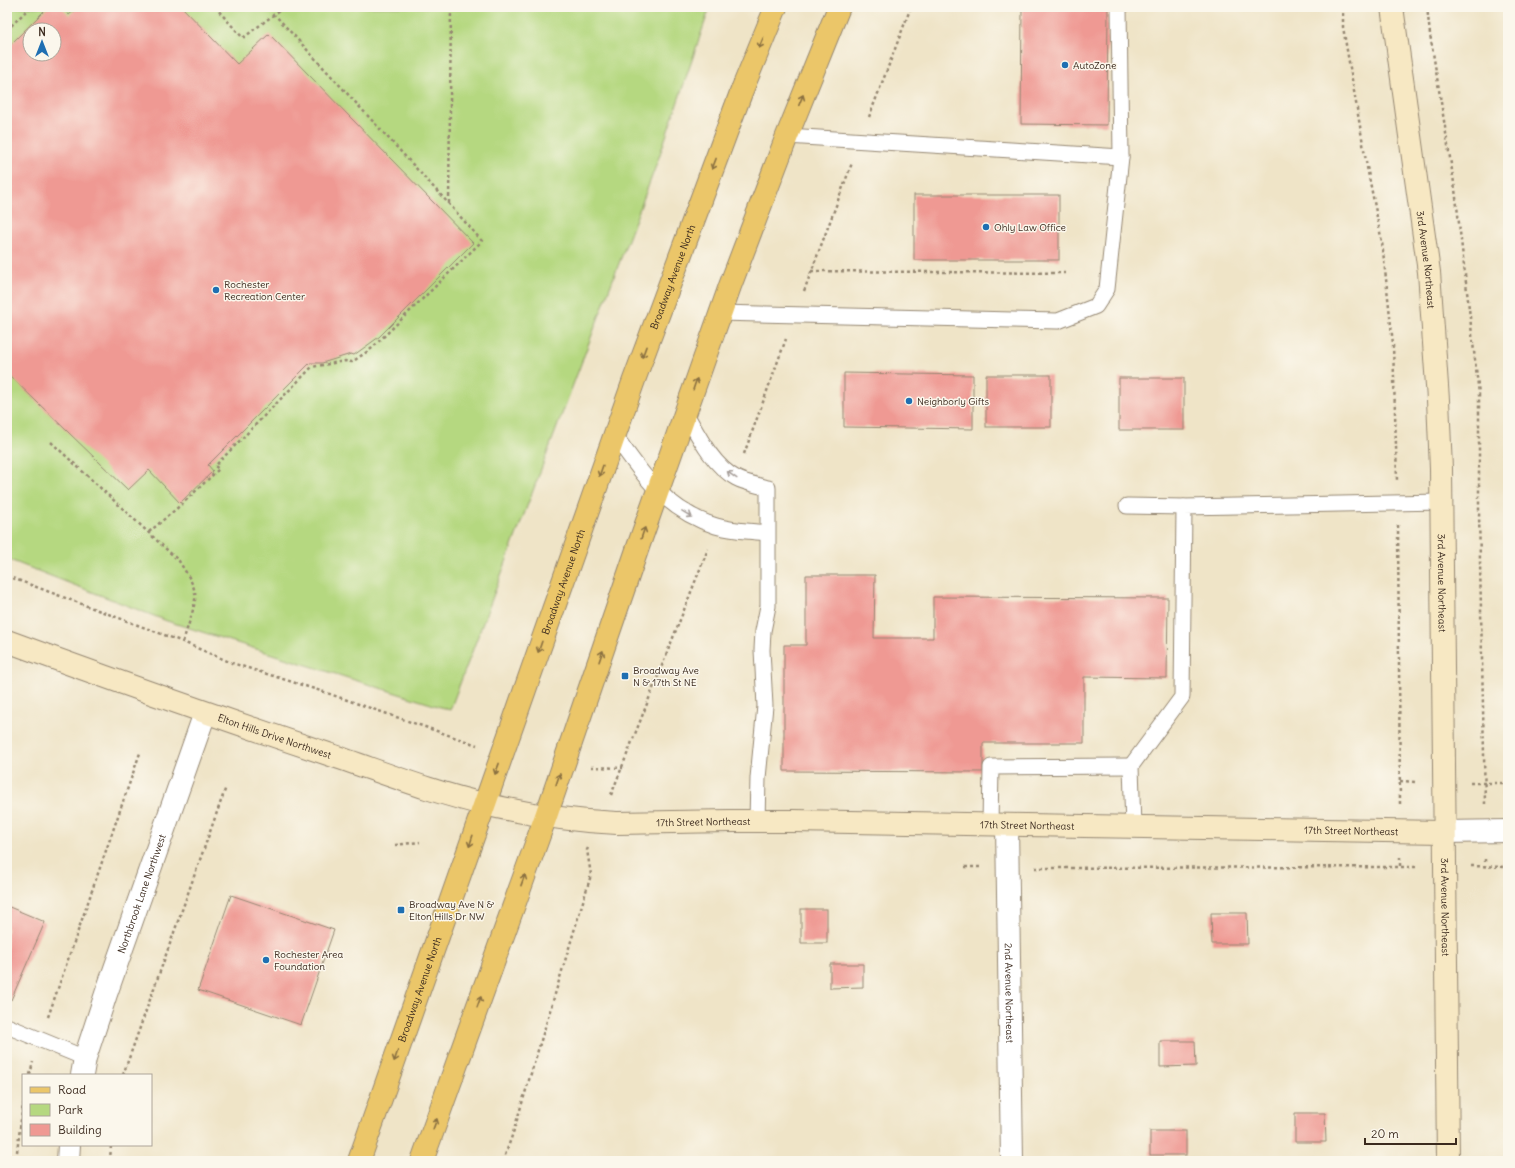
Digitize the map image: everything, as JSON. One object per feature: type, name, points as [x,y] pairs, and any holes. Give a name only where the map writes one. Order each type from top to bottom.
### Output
[{"type":"main road","name":"Broadway Avenue North","points":[[359,1161],[614,434],[742,90],[776,7]]},
{"type":"main road","points":[[422,1161],[546,816],[720,313],[787,136],[839,7]]},
{"type":"street","name":"3rd Avenue Northeast","points":[[1392,7],[1429,272],[1438,400],[1441,502],[1448,1161]]},
{"type":"street","name":"Elton Hills Drive Northwest","points":[[7,641],[205,713],[439,792],[483,804],[546,816]]},
{"type":"street","name":"Northbrook Lane Northwest","points":[[84,1066],[109,987],[205,713]]},
{"type":"street","name":"17th Street Northeast","points":[[546,816],[617,823],[757,821],[1444,832],[1508,831]]},
{"type":"street","name":"2nd Avenue Northeast","points":[[999,825],[1012,1161]]},
{"type":"street","points":[[68,1161],[69,1146]]},
{"type":"lane","points":[[720,313],[1058,321],[1096,306],[1107,289],[1121,157],[1119,7]]},
{"type":"lane","points":[[787,136],[1121,157]]},
{"type":"lane","points":[[685,412],[708,452],[720,465],[736,478],[768,488],[768,599],[762,650],[765,706],[758,778],[757,821]]},
{"type":"lane","points":[[614,434],[635,466],[657,492],[677,508],[692,517],[717,526],[767,533]]},
{"type":"lane","points":[[1127,506],[1184,507],[1441,502]]},
{"type":"lane","points":[[1133,827],[1131,766],[1182,696],[1184,507]]},
{"type":"lane","points":[[999,825],[991,767],[1131,766]]},
{"type":"lane","points":[[7,1026],[40,1040],[84,1066]]},
{"type":"path","points":[[7,30],[30,7]]},
{"type":"path","points":[[215,7],[244,38],[284,7]]},
{"type":"path","points":[[450,204],[451,7]]},
{"type":"path","points":[[1343,7],[1343,27],[1367,167],[1382,242],[1394,344],[1398,504],[1400,781]]},
{"type":"path","points":[[1427,7],[1430,34],[1456,189],[1479,394],[1479,512],[1485,783],[1508,783]]},
{"type":"path","points":[[149,532],[182,504],[219,469],[215,466],[312,367],[345,361],[352,362],[371,349],[482,241],[450,204],[275,15]]},
{"type":"path","points":[[811,271],[1065,273]]},
{"type":"path","points":[[51,442],[179,561],[189,577],[195,593],[192,613],[183,642]]},
{"type":"path","points":[[7,576],[183,642],[232,663],[324,692],[458,739]]},
{"type":"path","points":[[30,1074],[40,1040],[140,753]]},
{"type":"path","points":[[123,1074],[226,788]]},
{"type":"path","points":[[394,845],[420,842]]},
{"type":"path","points":[[503,1161],[513,1133],[591,875],[587,850]]},
{"type":"path","points":[[1485,866],[1508,866]]},
{"type":"path","points":[[1049,869],[1400,867]]},
{"type":"path","points":[[17,1152],[22,1112]]},
{"type":"path","points":[[110,1161],[111,1146]]},
{"type":"green space","points":[[7,7],[710,7],[657,163],[450,710],[167,621],[7,559]]},
{"type":"building","name":"Rochester Recreation Center","points":[[48,7],[62,7],[69,15],[78,7],[182,7],[237,64],[269,34],[473,243],[379,337],[354,355],[351,354],[322,363],[310,363],[208,465],[213,471],[180,503],[149,470],[128,490],[7,373],[7,48],[22,33],[22,62],[62,62],[62,22],[33,22]]},
{"type":"building","name":"AutoZone","points":[[1022,7],[1108,7],[1107,125],[1021,124]]},
{"type":"building","name":"Ohly Law Office","points":[[914,195],[1059,195],[1059,260],[914,260]]},
{"type":"building","name":"Neighborly Gifts","points":[[844,373],[973,375],[973,429],[844,427]]},
{"type":"building","points":[[986,375],[1051,375],[1051,427],[986,427]]},
{"type":"building","points":[[1119,378],[1184,378],[1184,430],[1119,430]]},
{"type":"building","points":[[806,575],[875,575],[874,638],[933,638],[933,597],[1168,598],[1167,678],[1084,677],[1084,743],[983,743],[983,772],[784,771],[784,645],[806,645]]},
{"type":"building","name":"Rochester Area Foundation","points":[[231,895],[334,930],[301,1025],[198,990]]},
{"type":"building","points":[[7,906],[45,922],[11,1000],[7,998]]},
{"type":"building","points":[[801,909],[827,909],[827,943],[801,943]]},
{"type":"building","points":[[1211,913],[1247,913],[1248,944],[1212,944]]},
{"type":"building","points":[[830,964],[863,964],[863,987],[830,988]]},
{"type":"building","points":[[1160,1041],[1195,1041],[1196,1066],[1160,1067]]},
{"type":"building","points":[[1295,1113],[1325,1113],[1326,1142],[1295,1142]]},
{"type":"building","points":[[1150,1131],[1186,1131],[1186,1155],[1150,1155]]},
{"type":"place","name":"AutoZone","points":[[1065,65]]},
{"type":"place","name":"Ohly Law Office","points":[[986,227]]},
{"type":"place","name":"Rochester Recreation Center","points":[[216,290]]},
{"type":"place","name":"Neighborly Gifts","points":[[909,401]]},
{"type":"place","name":"Broadway Ave N & 17th St NE","points":[[625,676]]},
{"type":"place","name":"Broadway Ave N & Elton Hills Dr NW","points":[[401,910]]},
{"type":"place","name":"Rochester Area Foundation","points":[[266,960]]}]
